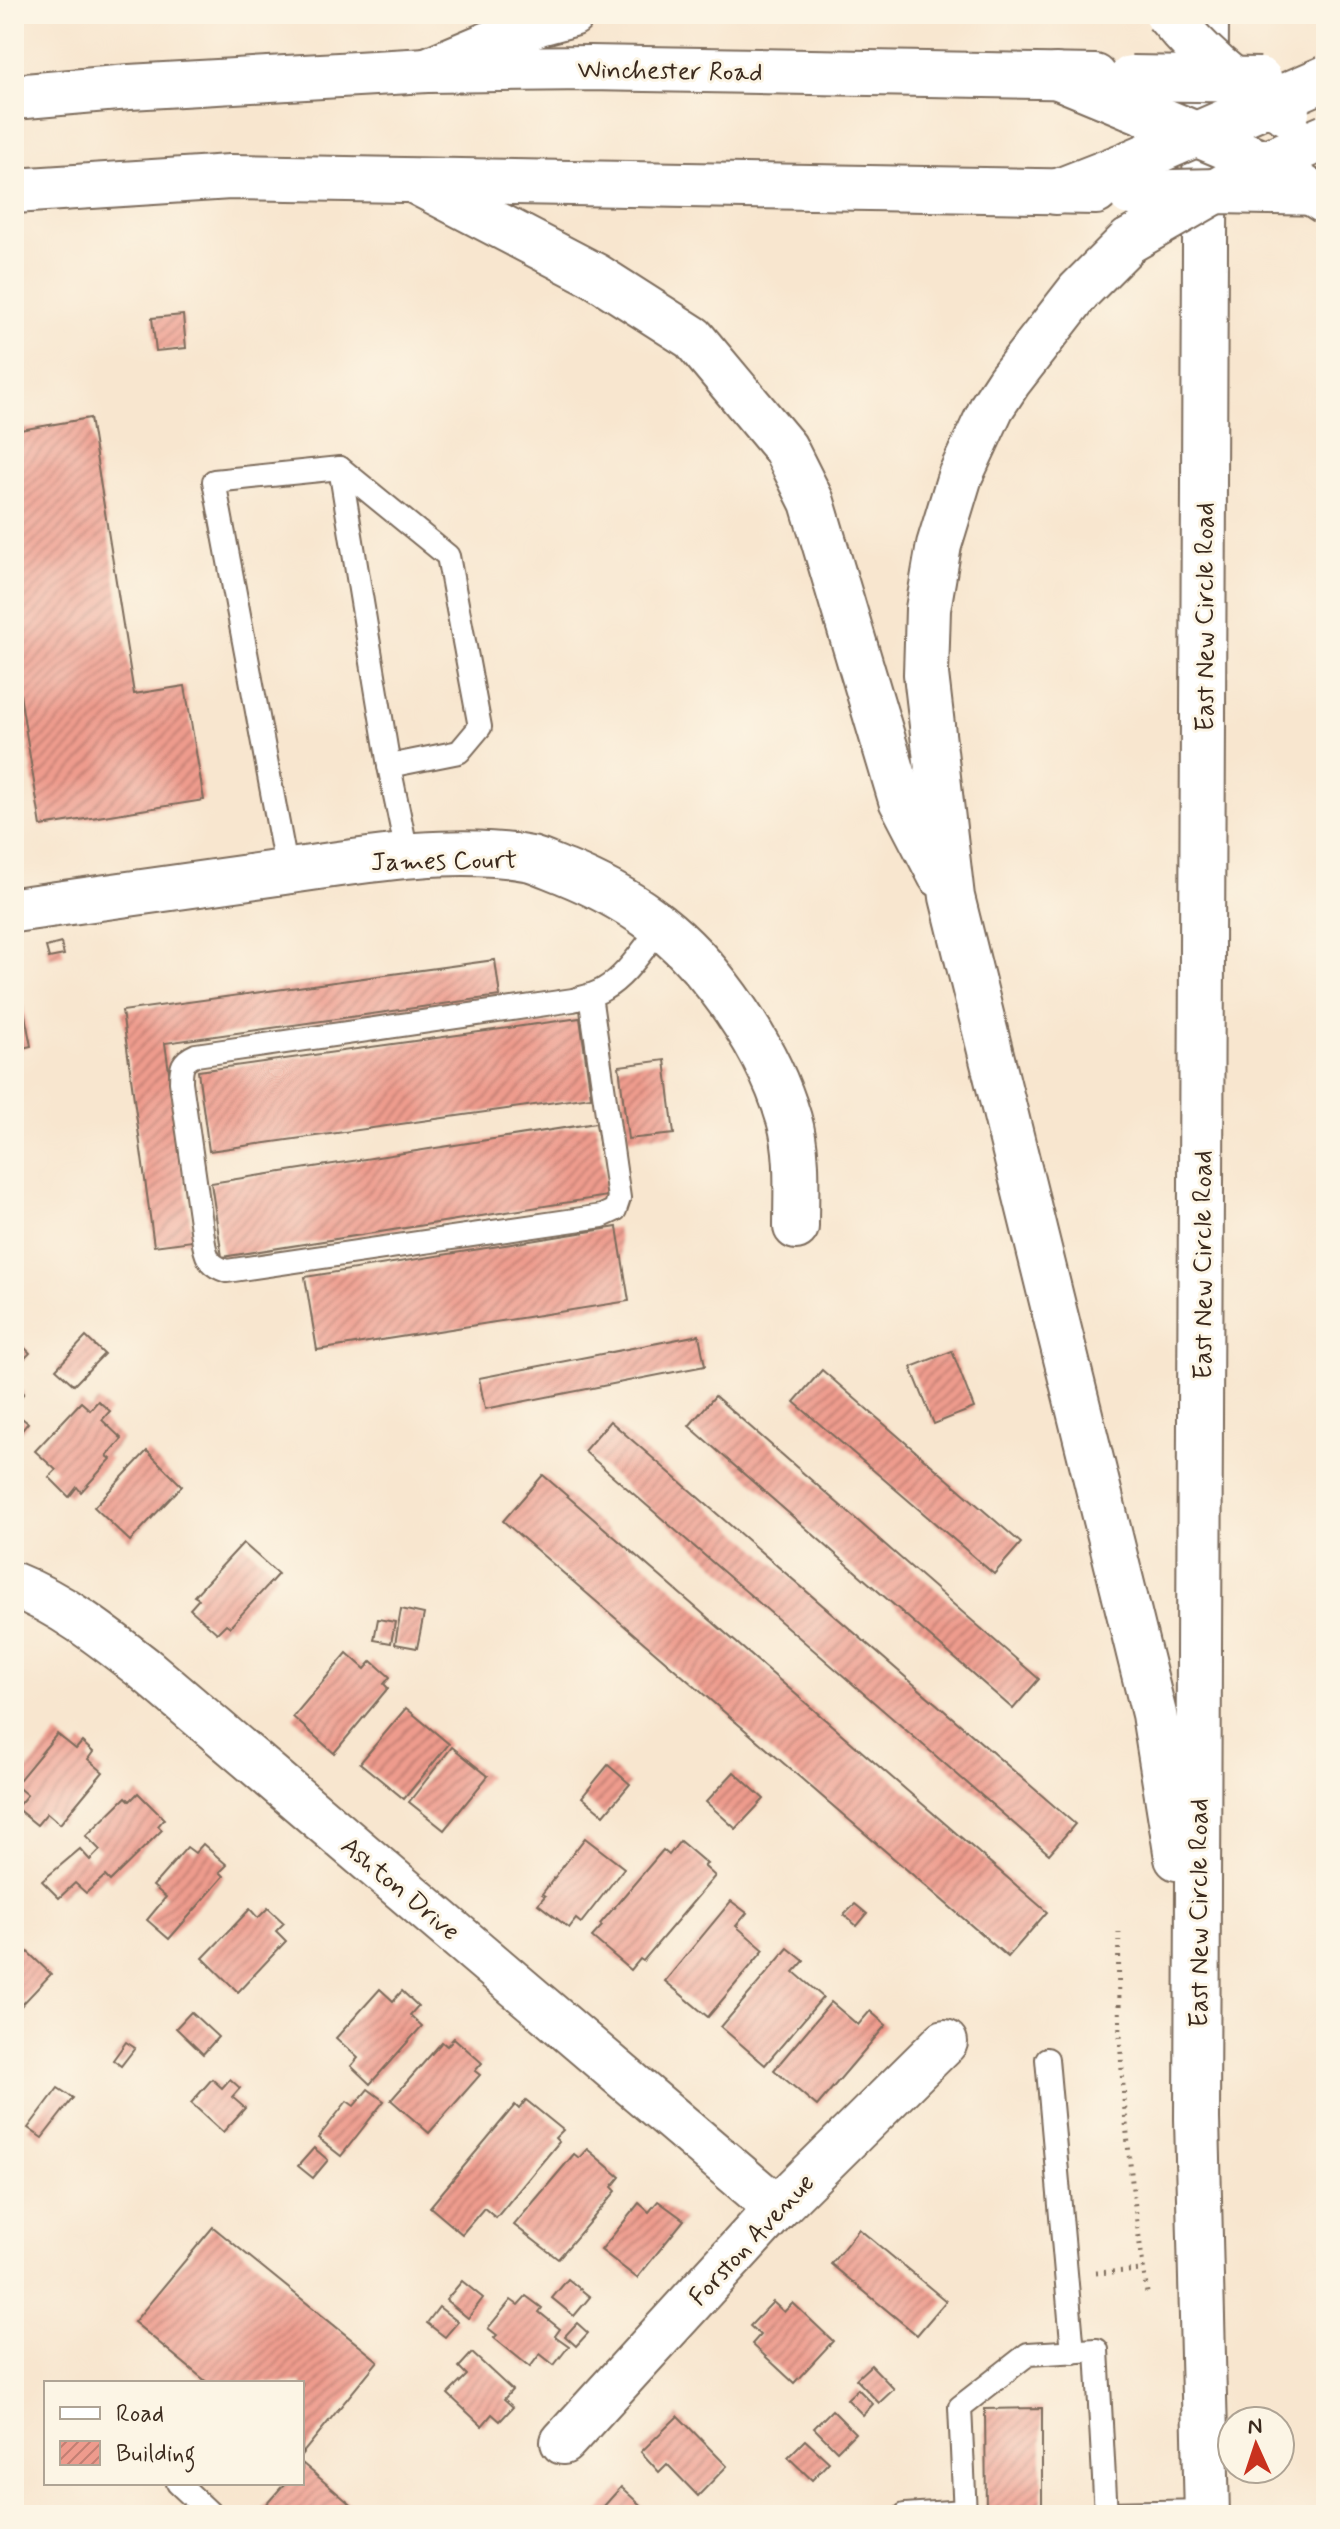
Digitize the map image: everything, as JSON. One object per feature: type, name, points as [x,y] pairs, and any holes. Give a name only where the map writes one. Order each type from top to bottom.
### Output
[{"type":"main road","points":[[427,70],[539,23],[572,14]]},
{"type":"main road","points":[[1167,14],[1231,80],[1267,104],[1326,134]]},
{"type":"main road","name":"East New Circle Road","points":[[1206,14],[1197,2119],[1207,2513]]},
{"type":"main road","name":"Winchester Road","points":[[14,97],[129,87],[427,70],[589,68],[1056,76],[1131,92]]},
{"type":"main road","points":[[1131,92],[1231,80],[1325,80]]},
{"type":"main road","points":[[1130,178],[1200,135],[1325,80]]},
{"type":"main road","points":[[1131,92],[1200,135],[1265,163],[1322,196]]},
{"type":"main road","points":[[1197,2119],[1178,1862],[1154,1714],[952,897],[926,674],[928,609],[939,545],[960,476],[1000,394],[1079,291],[1129,241],[1265,163],[1326,134]]},
{"type":"main road","points":[[14,191],[230,177],[1056,192],[1130,178],[1218,191],[1322,196]]},
{"type":"main road","points":[[416,182],[596,276],[693,338],[785,448],[812,502],[901,800],[952,897]]},
{"type":"main road","name":"James Court","points":[[14,910],[347,862],[408,858],[483,855],[533,860],[589,882],[646,913],[697,959],[735,1009],[770,1070],[790,1121],[796,1175],[796,1227]]},
{"type":"main road","name":"Ashton Drive","points":[[14,1585],[41,1596],[85,1622],[146,1670],[777,2208]]},
{"type":"main road","name":"Forston Avenue","points":[[563,2442],[777,2208],[945,2042]]},
{"type":"lane","points":[[340,468],[389,766],[408,858]]},
{"type":"lane","points":[[287,872],[214,481],[340,468],[448,556],[480,727],[459,752],[389,766]]},
{"type":"lane","points":[[590,995],[619,1198],[615,1210],[602,1216],[227,1271],[213,1267],[206,1256],[181,1082],[181,1067],[186,1059],[196,1055],[573,1000],[615,983],[661,927]]},
{"type":"lane","points":[[1047,2059],[1073,2352]]},
{"type":"lane","points":[[905,2515],[965,2513],[960,2407],[1028,2354],[1097,2350],[1106,2514],[1207,2513]]},
{"type":"lane","points":[[180,2485],[212,2515]]},
{"type":"path","points":[[1119,1932],[1117,1997],[1134,2204],[1147,2293]]},
{"type":"path","points":[[1066,2275],[1143,2270]]},
{"type":"building","points":[[183,315],[186,348],[156,351],[152,318]]},
{"type":"building","points":[[90,418],[134,694],[185,686],[204,800],[41,826],[14,657],[14,431]]},
{"type":"building","points":[[61,943],[64,955],[49,958],[46,947]]},
{"type":"building","points":[[495,960],[500,996],[165,1043],[193,1241],[154,1246],[122,1011]]},
{"type":"building","points":[[21,995],[31,1046],[14,1050],[14,997]]},
{"type":"building","points":[[580,1018],[591,1097],[209,1151],[198,1071]]},
{"type":"building","points":[[665,1060],[674,1134],[628,1139],[619,1066]]},
{"type":"building","points":[[596,1123],[608,1196],[222,1257],[211,1183]]},
{"type":"building","points":[[617,1227],[629,1301],[317,1350],[305,1277]]},
{"type":"building","points":[[699,1335],[705,1366],[485,1409],[479,1378]]},
{"type":"building","points":[[14,1337],[30,1353],[19,1364],[14,1359]]},
{"type":"building","points":[[86,1337],[104,1354],[74,1385],[56,1369]]},
{"type":"building","points":[[952,1351],[974,1408],[934,1424],[911,1367]]},
{"type":"building","points":[[822,1370],[1021,1543],[994,1574],[794,1402]]},
{"type":"building","points":[[14,1384],[24,1393],[14,1405]]},
{"type":"building","points":[[715,1396],[1039,1679],[1013,1709],[689,1426]]},
{"type":"building","points":[[98,1401],[110,1411],[102,1420],[122,1439],[107,1456],[111,1459],[81,1492],[77,1487],[69,1497],[49,1477],[56,1470],[35,1451],[81,1402],[90,1410]]},
{"type":"building","points":[[14,1412],[28,1423],[14,1440]]},
{"type":"building","points":[[610,1421],[1075,1824],[1049,1854],[584,1451]]},
{"type":"building","points":[[147,1451],[182,1486],[130,1541],[94,1507]]},
{"type":"building","points":[[543,1475],[1047,1912],[1008,1957],[503,1521]]},
{"type":"building","points":[[243,1543],[278,1574],[230,1627],[226,1624],[217,1633],[190,1609],[199,1599],[194,1596]]},
{"type":"building","points":[[401,1609],[424,1614],[417,1648],[395,1644]]},
{"type":"building","points":[[378,1619],[395,1622],[391,1643],[374,1640]]},
{"type":"building","points":[[347,1653],[365,1669],[372,1661],[390,1677],[384,1684],[388,1688],[334,1753],[293,1717]]},
{"type":"building","points":[[406,1708],[449,1744],[404,1799],[360,1763]]},
{"type":"building","points":[[57,1734],[76,1749],[82,1742],[93,1752],[88,1759],[103,1772],[60,1824],[47,1813],[37,1825],[16,1808],[27,1795],[15,1785]]},
{"type":"building","points":[[452,1747],[488,1776],[444,1830],[409,1802]]},
{"type":"building","points":[[608,1765],[630,1784],[604,1815],[582,1797]]},
{"type":"building","points":[[734,1772],[764,1799],[736,1829],[706,1802]]},
{"type":"building","points":[[138,1793],[164,1819],[158,1826],[162,1830],[110,1881],[105,1876],[86,1893],[75,1883],[59,1898],[42,1881],[80,1849],[90,1860],[100,1850],[86,1836],[126,1797],[130,1801]]},
{"type":"building","points":[[585,1838],[624,1868],[581,1923],[576,1919],[569,1928],[538,1904],[545,1896],[542,1894]]},
{"type":"building","points":[[680,1841],[707,1864],[704,1866],[715,1876],[643,1961],[640,1959],[631,1970],[592,1937],[663,1850],[669,1855]]},
{"type":"building","points":[[203,1844],[227,1865],[220,1872],[224,1876],[169,1939],[147,1920],[166,1897],[153,1886],[187,1847],[195,1853]]},
{"type":"building","points":[[731,1901],[747,1913],[736,1926],[764,1950],[708,2017],[665,1981]]},
{"type":"building","points":[[855,1904],[867,1914],[857,1926],[844,1915]]},
{"type":"building","points":[[268,1908],[284,1923],[276,1931],[286,1941],[238,1992],[203,1958],[250,1909],[258,1918]]},
{"type":"building","points":[[14,1939],[51,1974],[19,2008],[14,2004]]},
{"type":"building","points":[[788,1948],[804,1961],[794,1972],[823,1997],[765,2065],[721,2027]]},
{"type":"building","points":[[380,1989],[393,2001],[402,1991],[418,2006],[410,2015],[422,2026],[370,2084],[351,2066],[358,2058],[336,2038]]},
{"type":"building","points":[[831,2002],[858,2025],[870,2011],[886,2025],[817,2106],[774,2070]]},
{"type":"building","points":[[191,2012],[218,2037],[203,2054],[176,2028]]},
{"type":"building","points":[[454,2038],[482,2063],[475,2071],[480,2075],[429,2133],[391,2100],[442,2042],[447,2046]]},
{"type":"building","points":[[126,2042],[135,2048],[121,2066],[113,2060]]},
{"type":"building","points":[[212,2079],[222,2088],[230,2079],[240,2088],[232,2097],[245,2108],[223,2132],[191,2103]]},
{"type":"building","points":[[58,2088],[73,2098],[42,2138],[28,2128]]},
{"type":"building","points":[[368,2089],[384,2101],[341,2156],[318,2138],[347,2101],[354,2106]]},
{"type":"building","points":[[526,2100],[563,2130],[555,2138],[559,2142],[496,2218],[484,2208],[462,2234],[430,2207],[515,2105],[519,2109]]},
{"type":"building","points":[[314,2148],[328,2160],[313,2178],[298,2166]]},
{"type":"building","points":[[587,2149],[620,2177],[612,2187],[616,2191],[558,2259],[514,2225],[574,2154],[579,2158]]},
{"type":"building","points":[[658,2201],[684,2220],[637,2278],[601,2250],[639,2203],[649,2212]]},
{"type":"building","points":[[213,2227],[378,2361],[304,2452],[304,2381],[206,2381],[134,2322]]},
{"type":"building","points":[[859,2229],[946,2301],[917,2335],[831,2264]]},
{"type":"building","points":[[568,2279],[590,2297],[574,2316],[552,2298]]},
{"type":"building","points":[[462,2281],[483,2298],[468,2318],[446,2300]]},
{"type":"building","points":[[526,2296],[542,2308],[539,2312],[560,2329],[555,2336],[569,2346],[554,2365],[540,2354],[530,2367],[494,2338],[497,2335],[488,2328],[511,2300],[518,2305]]},
{"type":"building","points":[[773,2302],[784,2312],[793,2303],[833,2341],[794,2383],[752,2344],[760,2335],[750,2326]]},
{"type":"building","points":[[439,2307],[458,2322],[445,2337],[427,2323]]},
{"type":"building","points":[[577,2323],[588,2333],[576,2346],[565,2336]]},
{"type":"building","points":[[472,2353],[512,2390],[504,2399],[513,2407],[500,2421],[492,2414],[482,2426],[448,2394],[467,2375],[459,2367]]},
{"type":"building","points":[[871,2365],[894,2389],[879,2403],[856,2379]]},
{"type":"building","points":[[858,2389],[873,2404],[863,2415],[847,2399]]},
{"type":"building","points":[[1042,2408],[1042,2515],[986,2515],[985,2409]]},
{"type":"building","points":[[832,2410],[855,2433],[837,2451],[814,2428]]},
{"type":"building","points":[[678,2416],[727,2466],[698,2496],[667,2464],[659,2472],[641,2452]]},
{"type":"building","points":[[805,2440],[829,2462],[812,2480],[788,2457]]},
{"type":"building","points":[[304,2465],[363,2515],[257,2515],[283,2485],[304,2485]]},
{"type":"building","points":[[621,2487],[651,2515],[596,2515]]}]
